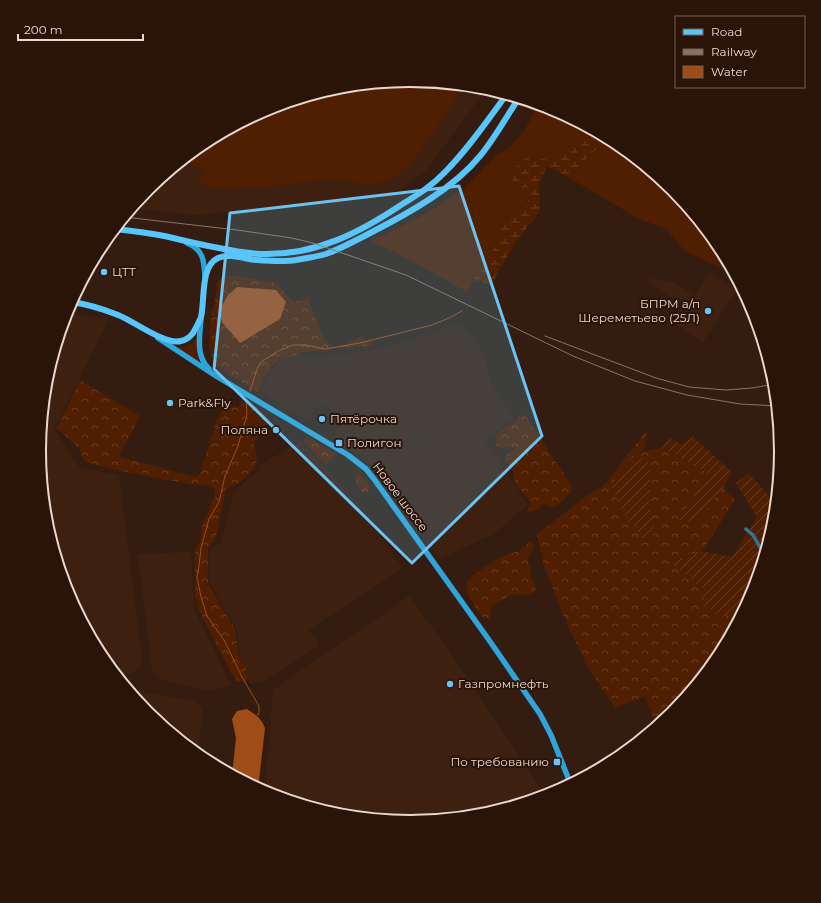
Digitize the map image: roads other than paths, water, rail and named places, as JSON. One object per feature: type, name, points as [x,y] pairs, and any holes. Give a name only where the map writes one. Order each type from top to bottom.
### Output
[{"type":"main road","points":[[121,230],[167,237],[229,250],[263,254],[299,252],[335,242],[376,221],[417,196],[432,184],[462,154],[503,99]]},
{"type":"main road","points":[[216,376],[205,365],[199,347],[206,277],[209,266],[215,260],[230,256],[272,261],[294,260],[316,256],[347,246],[395,220],[448,186],[469,168],[480,156],[490,143],[515,102]]},
{"type":"main road","points":[[180,240],[196,248],[200,252],[204,263],[206,277]]},
{"type":"main road","name":"Новое шоссе","points":[[78,303],[107,310],[125,318],[151,333],[216,376],[348,455],[366,469],[443,575],[540,714],[551,735],[569,779]]},
{"type":"main road","points":[[151,333],[173,341],[180,342],[186,340],[198,325],[201,316]]},
{"type":"street","points":[[746,529],[752,535],[762,551]]},
{"type":"water","points":[[237,287],[276,290],[286,302],[280,319],[240,343],[222,322],[219,311],[228,295]]},
{"type":"water","points":[[247,709],[258,717],[265,728],[259,782],[233,769],[236,738],[232,719],[237,711]]},
{"type":"waterway","points":[[250,391],[257,369],[261,362],[278,351],[293,345],[305,345],[325,349],[360,343],[432,325],[462,311]]},
{"type":"waterway","points":[[246,400],[247,414],[238,446],[225,476],[219,502],[209,519],[201,548],[197,577],[207,616],[224,640],[242,677],[259,706],[259,714],[257,715]]},
{"type":"railway","points":[[131,218],[237,230],[292,238],[313,243],[406,275],[573,356],[635,381],[687,395],[740,404],[772,406]]},
{"type":"railway","points":[[545,336],[656,378],[689,387],[726,390],[769,385]]},
{"type":"place","name":"ЦТТ","points":[[104,272]]},
{"type":"place","name":"БПРМ а/п Шереметьево (25Л)","points":[[708,311]]},
{"type":"place","name":"Park&Fly","points":[[170,403]]},
{"type":"place","name":"Пятёрочка","points":[[322,419]]},
{"type":"place","name":"Поляна","points":[[276,430]]},
{"type":"place","name":"Полигон","points":[[339,443]]},
{"type":"place","name":"Газпромнефть","points":[[450,684]]},
{"type":"place","name":"По требованию","points":[[557,762]]}]
